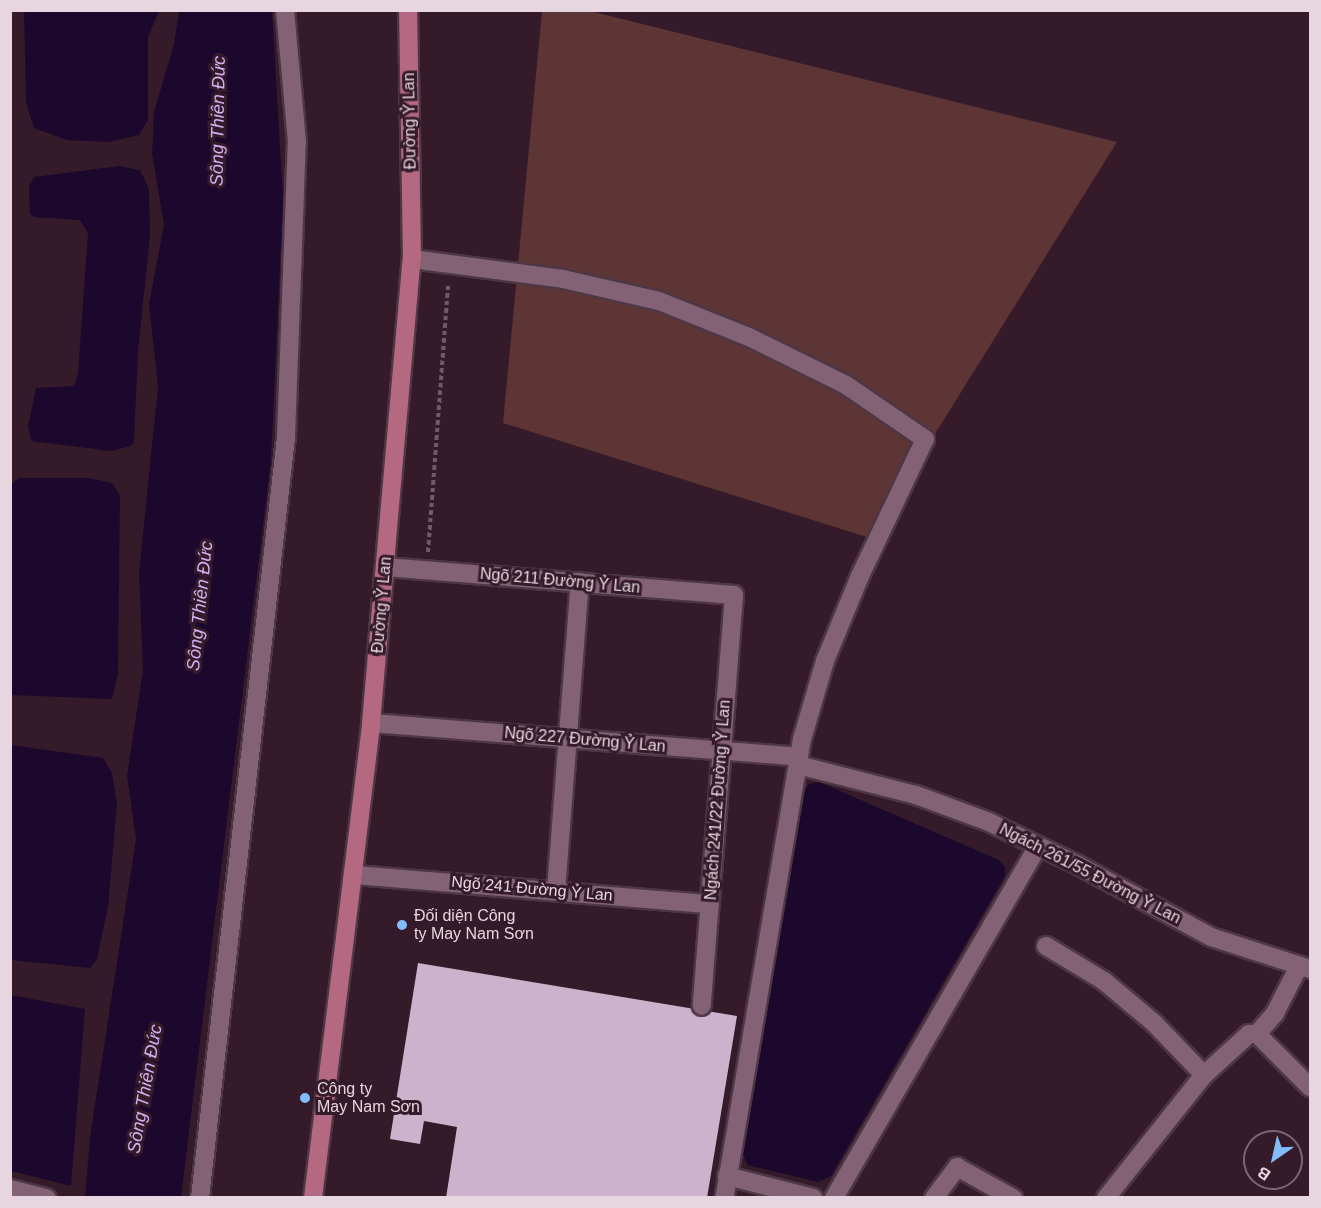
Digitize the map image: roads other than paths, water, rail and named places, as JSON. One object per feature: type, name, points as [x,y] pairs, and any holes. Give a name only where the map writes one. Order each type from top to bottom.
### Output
[{"type":"main road","name":"Đường Ỷ Lan","points":[[313,1197],[355,875],[371,723],[412,259],[408,10]]},
{"type":"street","points":[[200,1197],[286,427],[297,142],[285,10]]},
{"type":"street","points":[[412,259],[563,279],[659,301],[749,337],[846,385],[925,440],[860,576],[825,661],[798,761],[724,1197]]},
{"type":"street","name":"Ngõ 211 Đường Ỷ Lan","points":[[385,567],[734,595]]},
{"type":"street","points":[[555,891],[580,582]]},
{"type":"street","name":"Ngách 241/22 Đường Ỷ Lan","points":[[702,1006],[734,595]]},
{"type":"street","name":"Ngõ 227 Đường Ỷ Lan","points":[[371,723],[722,751],[798,761]]},
{"type":"street","name":"Ngách 261/55 Đường Ỷ Lan","points":[[798,761],[916,795],[1038,846],[1211,937],[1305,968]]},
{"type":"street","points":[[834,1197],[1038,846]]},
{"type":"street","name":"Ngõ 241 Đường Ỷ Lan","points":[[355,875],[710,903]]},
{"type":"street","points":[[1046,946],[1104,981],[1154,1023],[1204,1075]]},
{"type":"street","points":[[1257,1034],[1305,968]]},
{"type":"street","points":[[1106,1197],[1204,1075],[1249,1034],[1257,1034],[1311,1087]]},
{"type":"street","points":[[934,1197],[957,1167],[1013,1197]]},
{"type":"street","points":[[727,1176],[813,1197]]},
{"type":"street","points":[[10,1189],[47,1197]]},
{"type":"water","points":[[24,11],[159,11],[148,37],[148,120],[139,135],[109,142],[67,140],[34,128],[26,103]]},
{"type":"water","name":"Sông Thiên Đức","points":[[179,11],[272,11],[283,198],[271,460],[181,1197],[85,1197],[90,1137],[136,839],[127,775],[143,670],[139,573],[158,387],[149,304],[164,225],[152,154],[154,112],[174,44]]},
{"type":"water","points":[[119,166],[140,170],[149,189],[150,236],[138,351],[134,442],[131,446],[111,451],[31,441],[28,426],[36,388],[74,386],[78,373],[88,233],[80,220],[34,217],[30,214],[29,186],[34,177]]},
{"type":"water","points":[[19,478],[88,478],[112,483],[120,495],[118,674],[112,699],[11,695],[10,485]]},
{"type":"water","points":[[11,745],[103,758],[112,773],[117,804],[108,907],[97,959],[90,968],[11,960]]},
{"type":"water","points":[[819,782],[999,860],[1005,867],[1005,876],[831,1176],[818,1182],[747,1165],[742,1151],[804,792],[809,784]]},
{"type":"water","points":[[11,995],[85,1009],[71,1186],[11,1171]]},
{"type":"place","name":"Đối diện Công ty May Nam Sơn","points":[[402,925]]},
{"type":"place","name":"Công ty May Nam Sơn","points":[[305,1098]]}]
